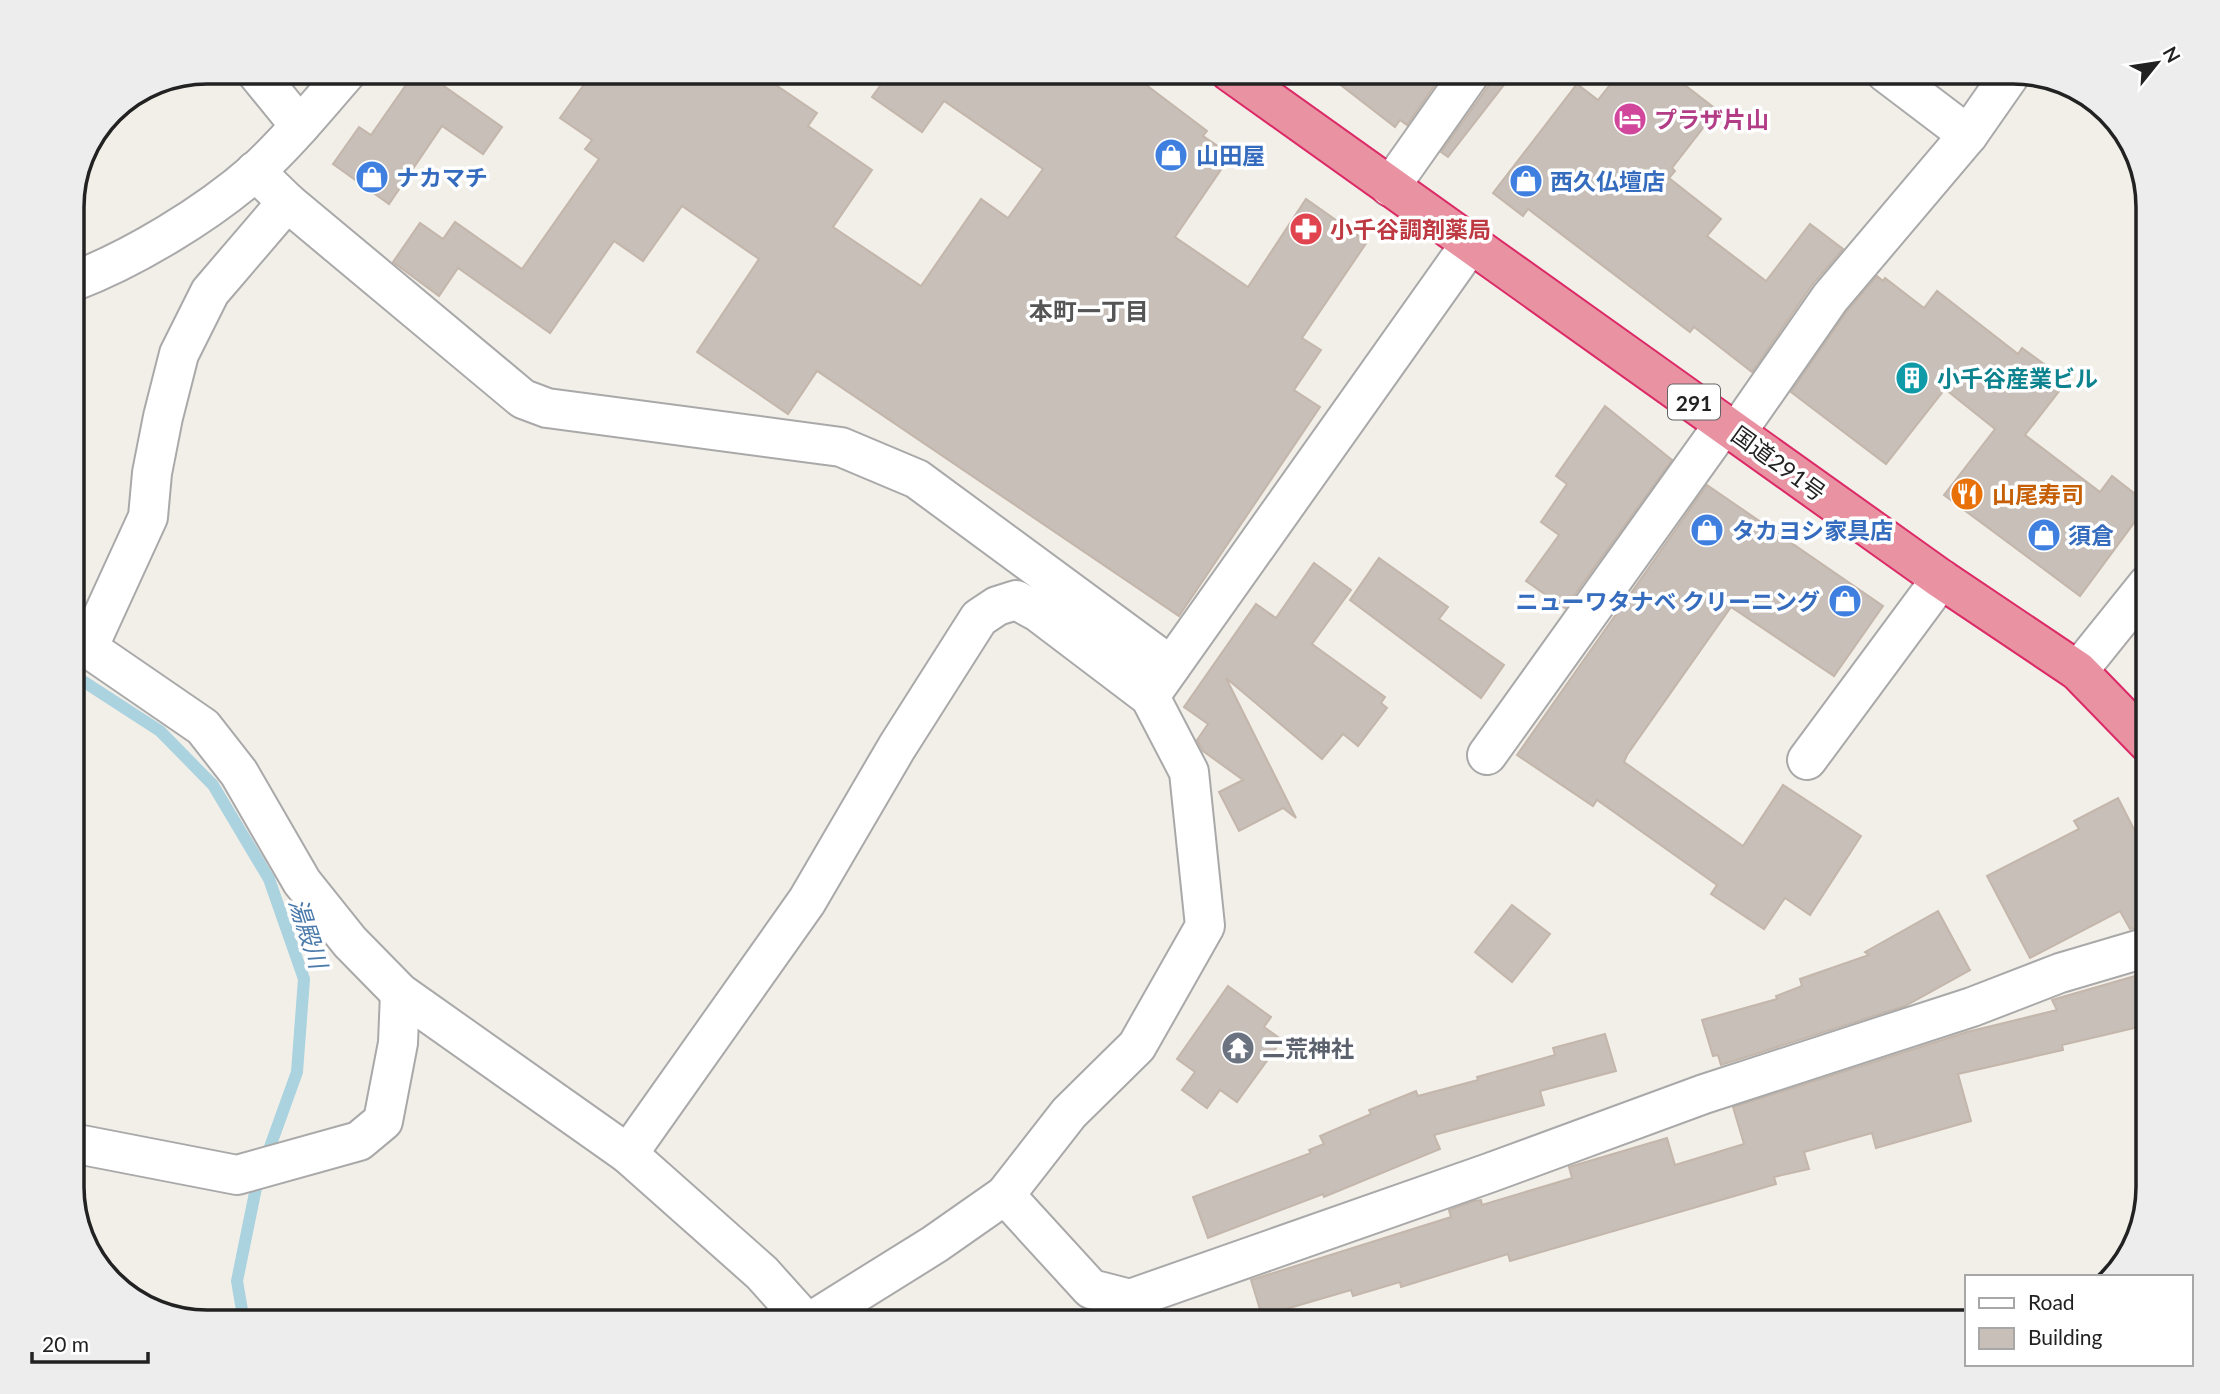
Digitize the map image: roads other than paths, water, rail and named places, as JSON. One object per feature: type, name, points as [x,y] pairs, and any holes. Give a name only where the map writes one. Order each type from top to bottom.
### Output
[{"type":"highway","name":"国道291号","points":[[1247,84],[1941,579],[2078,671],[2136,731]]},
{"type":"street","points":[[266,84],[300,126]]},
{"type":"street","points":[[84,277],[103,269],[194,216],[255,171],[337,84]]},
{"type":"street","points":[[1390,187],[1463,84]]},
{"type":"street","points":[[1901,84],[1968,135]]},
{"type":"street","points":[[1487,755],[1830,298],[1968,135],[2004,84]]},
{"type":"street","points":[[255,171],[287,202],[523,399],[547,408],[841,447],[917,479],[1160,681],[1189,772],[1205,926],[1137,1046],[1069,1113],[1005,1195],[935,1244],[828,1310]]},
{"type":"street","points":[[84,637],[148,517],[156,451],[179,354],[210,292],[287,202]]},
{"type":"street","points":[[1160,681],[1471,243]]},
{"type":"street","points":[[1807,760],[1941,579]]},
{"type":"street","points":[[2078,671],[2136,599]]},
{"type":"street","points":[[628,1154],[807,901],[897,747],[979,618],[997,606],[1016,600],[1160,681]]},
{"type":"street","points":[[84,648],[203,727],[239,773],[302,882],[351,942],[400,993],[628,1154],[762,1273],[797,1310]]},
{"type":"street","points":[[1005,1195],[1091,1289],[1130,1299],[1704,1094],[2136,951]]},
{"type":"street","points":[[84,1145],[237,1175],[359,1141],[383,1121],[398,1043],[400,993]]},
{"type":"waterway","name":"湯殿川","points":[[84,682],[160,731],[213,785],[269,879],[304,979],[297,1072],[257,1183],[237,1281],[242,1310]]},
{"type":"place","name":"プラザ片山","points":[[1630,119]]},
{"type":"place","name":"山田屋","points":[[1171,155]]},
{"type":"place","name":"ナカマチ","points":[[372,177]]},
{"type":"place","name":"西久仏壇店","points":[[1526,181]]},
{"type":"place","name":"小千谷調剤薬局","points":[[1306,229]]},
{"type":"place","name":"小千谷産業ビル","points":[[1912,378]]},
{"type":"place","name":"山尾寿司","points":[[1967,494]]},
{"type":"place","name":"タカヨシ家具店","points":[[1707,530]]},
{"type":"place","name":"須倉","points":[[2044,535]]},
{"type":"place","name":"ニューワタナベ クリーニング","points":[[1845,601]]},
{"type":"place","name":"二荒神社","points":[[1238,1048]]},
{"type":"district","name":"本町一丁目","points":[[1089,310]]}]
